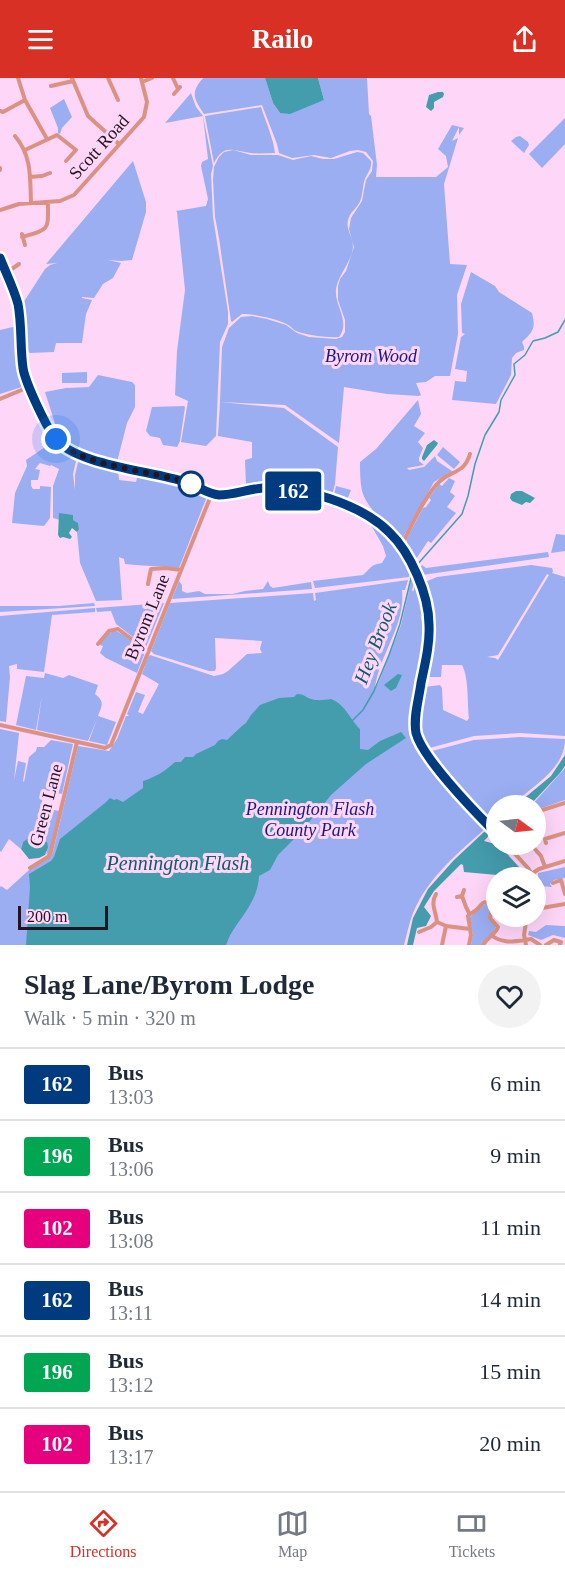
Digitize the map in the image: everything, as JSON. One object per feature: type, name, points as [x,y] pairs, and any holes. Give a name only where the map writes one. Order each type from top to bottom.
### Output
[{"type":"street","points":[[18,78],[26,100],[46,139]]},
{"type":"street","points":[[108,78],[118,100]]},
{"type":"street","points":[[141,80],[152,78]]},
{"type":"street","points":[[173,78],[179,88],[174,94]]},
{"type":"street","points":[[51,86],[72,79],[88,116],[119,145]]},
{"type":"street","name":"Scott Road","points":[[0,210],[15,204],[64,200],[74,195],[142,120],[147,99],[141,80]]},
{"type":"street","points":[[0,111],[26,100]]},
{"type":"street","points":[[25,150],[58,135],[76,150],[66,161]]},
{"type":"street","points":[[15,136],[25,150],[30,164],[31,202]]},
{"type":"street","points":[[30,177],[50,173]]},
{"type":"street","points":[[25,245],[22,235],[43,231],[46,228],[48,202]]},
{"type":"street","points":[[0,258],[18,304],[23,369],[29,387],[52,434],[60,444],[69,450],[107,463],[184,481],[218,495],[250,489],[274,488],[332,499],[362,512],[389,531],[412,564],[427,603],[429,623],[416,713],[417,733],[425,752],[486,823]]},
{"type":"street","points":[[6,273],[19,264]]},
{"type":"street","points":[[0,399],[29,387]]},
{"type":"street","points":[[401,546],[432,490],[442,479],[459,470],[467,462],[470,454]]},
{"type":"street","name":"Byrom Lane","points":[[77,742],[105,748],[111,745],[212,493]]},
{"type":"street","points":[[148,584],[151,568],[181,570]]},
{"type":"street","points":[[99,644],[109,631],[118,629],[148,651]]},
{"type":"street","points":[[0,725],[77,742]]},
{"type":"street","name":"Green Lane","points":[[30,868],[48,857],[51,851],[77,742]]},
{"type":"street","points":[[546,809],[565,803]]},
{"type":"street","points":[[546,839],[565,833]]},
{"type":"street","points":[[516,855],[526,867]]},
{"type":"street","points":[[541,855],[545,867],[565,861]]},
{"type":"street","points":[[553,883],[563,880],[565,894]]},
{"type":"street","points":[[464,890],[460,897],[469,913]]},
{"type":"street","points":[[436,894],[432,900],[437,922]]},
{"type":"street","points":[[469,913],[486,903]]},
{"type":"street","points":[[546,908],[565,904]]},
{"type":"street","points":[[469,913],[467,919],[471,938],[469,945]]},
{"type":"street","points":[[437,922],[446,926],[470,929]]},
{"type":"street","points":[[419,932],[437,922]]},
{"type":"street","points":[[442,945],[446,926]]},
{"type":"street","points":[[483,945],[498,927]]},
{"type":"street","points":[[525,927],[525,942]]},
{"type":"street","points":[[491,935],[501,941],[525,942],[531,939],[540,945]]},
{"type":"street","points":[[546,945],[554,940],[562,943]]},
{"type":"green space","name":"Byrom Wood","points":[[203,78],[265,78],[273,103],[280,113],[324,100],[318,78],[367,78],[369,114],[377,165],[376,177],[436,177],[448,167],[446,156],[438,149],[452,125],[464,128],[459,135],[459,127],[452,141],[458,138],[444,184],[450,264],[467,265],[457,295],[458,334],[450,376],[435,376],[426,382],[416,383],[421,395],[419,396],[387,394],[344,387],[339,443],[285,405],[220,402],[222,347],[229,328],[241,317],[252,316],[286,325],[297,333],[309,337],[336,339],[342,337],[345,332],[345,320],[338,300],[338,286],[354,247],[349,229],[351,218],[362,201],[373,161],[366,152],[358,150],[331,158],[314,155],[292,158],[279,153],[262,105],[204,114],[195,96],[196,88]]},
{"type":"green space","points":[[191,93],[196,107],[203,116],[165,123]]},
{"type":"green space","points":[[64,99],[72,117],[62,128],[60,134],[50,108]]},
{"type":"green space","points":[[261,107],[275,153],[230,150],[221,153],[214,163],[205,116]]},
{"type":"green space","points":[[203,116],[213,166],[211,174],[213,217],[228,312],[228,324],[220,342],[216,436],[206,446],[181,442],[188,401],[175,395],[177,351],[185,290],[176,211],[206,206],[208,199],[201,166],[202,162],[208,159]]},
{"type":"green space","points":[[565,118],[565,144],[542,168],[529,154]]},
{"type":"green space","points":[[520,136],[529,145],[524,153],[511,141]]},
{"type":"green space","points":[[233,150],[251,155],[278,155],[293,160],[311,156],[334,159],[357,152],[363,153],[371,161],[361,200],[348,220],[353,246],[351,257],[336,289],[343,319],[339,337],[300,332],[278,321],[253,315],[242,314],[231,321],[215,217],[213,180],[214,167],[219,157],[224,152]]},
{"type":"green space","points":[[133,161],[146,202],[146,212],[132,260],[108,260],[121,263],[113,278],[103,284],[94,298],[82,297],[92,300],[86,314],[82,343],[56,343],[54,352],[30,353],[25,349],[23,303],[45,269],[57,263],[46,264]]},
{"type":"green space","points":[[471,272],[532,313],[534,323],[533,329],[522,342],[524,350],[516,353],[512,358],[511,375],[496,404],[452,400],[455,381],[466,382],[467,371],[455,369],[461,337],[465,334],[462,333],[461,304]]},
{"type":"green space","points":[[17,326],[21,375],[25,386],[0,394],[0,330]]},
{"type":"green space","points":[[87,372],[87,383],[62,383],[62,373]]},
{"type":"green space","points":[[98,375],[132,382],[135,385],[135,407],[127,423],[117,462],[79,451],[60,439],[45,392],[89,387]]},
{"type":"green space","points":[[418,400],[421,414],[414,426],[425,433],[418,442],[423,448],[419,461],[424,465],[407,468],[409,470],[424,467],[435,456],[437,461],[452,471],[434,482],[402,539],[373,511],[365,498],[361,484],[360,462],[376,449]]},
{"type":"green space","points":[[220,402],[284,408],[338,447],[332,495],[269,484],[246,485],[245,460],[252,458],[252,442],[218,436]]},
{"type":"green space","points":[[184,406],[180,441],[177,447],[163,445],[160,438],[150,436],[146,431],[152,407]]},
{"type":"green space","points":[[54,441],[61,449],[77,457],[73,474],[75,490],[75,475],[79,458],[118,469],[119,480],[136,482],[138,474],[183,484],[206,494],[179,568],[125,564],[124,559],[119,557],[122,600],[96,601],[80,563],[77,523],[71,519],[53,518],[53,486],[59,469],[51,465],[40,463],[35,469],[40,470],[38,480],[31,480],[33,489],[40,489],[40,486],[51,487],[50,518],[44,526],[12,523],[15,493],[27,466],[26,460]]},
{"type":"green space","points":[[443,447],[460,462],[454,469],[437,455]]},
{"type":"green space","points":[[449,478],[455,481],[450,492],[455,496],[447,507],[456,513],[431,543],[428,541],[416,559],[408,549],[406,540],[423,508],[431,500],[429,498],[439,484],[442,486]]},
{"type":"green space","points":[[336,486],[351,490],[347,500],[334,495]]},
{"type":"green space","points":[[368,520],[396,544],[411,569],[409,577],[315,588],[313,581],[363,575],[373,566],[382,563],[386,556],[383,546]]},
{"type":"green space","points":[[556,534],[565,535],[565,551],[551,553]]},
{"type":"green space","points":[[548,552],[549,557],[422,575],[419,569],[422,565],[426,568]]},
{"type":"green space","points":[[531,565],[552,568],[552,573],[565,577],[565,736],[520,733],[474,736],[426,749],[422,742],[418,720],[425,687],[440,685],[443,710],[467,721],[469,718],[467,683],[462,665],[442,665],[441,677],[424,677],[430,640],[434,630],[431,603],[425,582],[437,577]],"holes":[[[547,574],[549,575],[498,660],[487,657],[498,655]]]},
{"type":"green space","name":"Pennington Flash County Park","points":[[413,573],[415,580],[412,590],[413,592],[417,580],[425,601],[428,630],[420,614],[426,634],[411,727],[420,751],[486,826],[445,866],[427,888],[413,913],[404,945],[0,945],[0,887],[7,890],[29,870],[48,859],[53,852],[78,746],[109,751],[117,739],[126,716],[129,716],[127,714],[136,692],[145,695],[138,712],[143,714],[159,684],[142,674],[148,657],[150,655],[214,676],[228,671],[247,654],[262,653],[260,649],[262,641],[215,638],[215,671],[154,654],[151,651],[170,603],[313,593],[314,601],[316,600],[315,593],[408,580],[405,590],[402,590],[400,616],[381,665],[375,689],[401,625]]},
{"type":"green space","points":[[179,581],[182,591],[187,593],[199,591],[205,594],[232,594],[263,589],[268,581],[273,588],[311,582],[312,589],[172,599]]},
{"type":"green space","points":[[94,603],[95,606],[0,612],[0,606],[59,606]]},
{"type":"green space","points":[[164,603],[146,647],[116,624],[111,611],[97,612],[96,608]]},
{"type":"green space","points":[[95,608],[95,612],[52,615],[44,672],[17,669],[17,664],[9,666],[6,722],[0,721],[0,616]]},
{"type":"green space","points":[[116,631],[128,637],[145,652],[137,673],[100,653],[103,646],[100,645],[102,640],[108,634]]},
{"type":"green space","points":[[45,673],[63,678],[69,675],[98,685],[95,694],[102,704],[98,716],[116,722],[107,745],[89,741],[97,719],[88,741],[37,730],[42,695],[36,730],[16,725],[26,676],[44,678]]},
{"type":"green space","points":[[0,729],[19,733],[14,780],[18,761],[26,763],[24,782],[29,757],[37,747],[44,747],[51,740],[73,744],[62,794],[44,790],[41,807],[59,811],[50,851],[45,855],[47,852],[33,839],[23,842],[21,849],[9,839],[0,851]]},
{"type":"green space","points":[[520,737],[565,739],[560,759],[548,775],[524,795],[486,795],[486,820],[442,772],[428,752],[474,740]]},
{"type":"green space","points":[[565,768],[565,800],[546,807],[546,795],[541,795]]},
{"type":"green space","points":[[565,867],[565,878],[554,880],[550,884],[552,887],[546,887],[546,871]]},
{"type":"green space","points":[[486,904],[486,927],[495,927],[481,945],[471,945],[473,934],[469,918]]},
{"type":"green space","points":[[546,925],[565,926],[565,938],[553,935],[541,940],[528,935],[529,931],[536,932]]},
{"type":"water","points":[[265,78],[318,78],[324,100],[290,114],[280,113],[273,103]]},
{"type":"water","points":[[443,92],[443,97],[434,102],[434,108],[431,111],[426,107],[429,95]]},
{"type":"water","points":[[434,440],[438,443],[424,461],[422,457],[427,445]]},
{"type":"water","points":[[522,491],[535,498],[530,503],[526,502],[522,505],[510,498],[511,494]]},
{"type":"water","points":[[59,513],[73,515],[73,520],[78,523],[77,532],[72,528],[69,533],[72,537],[70,539],[60,538],[58,535]]},
{"type":"water","points":[[398,674],[402,675],[396,688],[391,691],[384,685]]},
{"type":"water","name":"Pennington Flash","points":[[297,694],[316,700],[331,699],[344,708],[360,729],[360,749],[368,750],[380,741],[401,732],[406,738],[366,764],[331,795],[301,832],[278,855],[270,870],[259,876],[253,899],[226,945],[26,945],[29,874],[51,861],[60,839],[110,798],[123,802],[143,788],[143,781],[152,778],[175,762],[181,762],[185,757],[193,757],[222,739],[227,740],[246,723],[260,705],[279,698],[294,697]]},
{"type":"water","points":[[565,755],[565,766],[560,773],[539,795],[528,795],[551,776]]},
{"type":"water","points":[[486,831],[484,841],[486,842],[486,855],[508,855],[519,867],[486,867],[486,874],[464,872],[461,864],[434,891],[424,907],[431,916],[426,926],[417,928],[413,945],[407,945],[413,918],[428,889]]},
{"type":"water","points":[[29,838],[37,842],[47,842],[45,855],[29,859],[21,849],[23,842]]},
{"type":"waterway","name":"Hey Brook","points":[[416,566],[462,514],[485,435],[499,412],[501,400],[515,375],[514,364],[525,355],[533,341],[558,332],[565,320]]},
{"type":"waterway","name":"Hey Brook","points":[[351,722],[363,710],[374,691],[389,655],[400,624],[413,570]]},
{"type":"bus line","name":"162","points":[[0,258],[18,304],[23,369],[26,379],[52,434],[60,444],[90,458],[184,481],[218,495],[250,489],[274,488],[332,499],[362,512],[389,531],[396,539],[417,574],[429,614],[429,638],[416,713],[419,741],[425,752],[457,791],[486,823]]},
{"type":"route","points":[[56,439],[69,450],[90,458],[191,484]]}]
